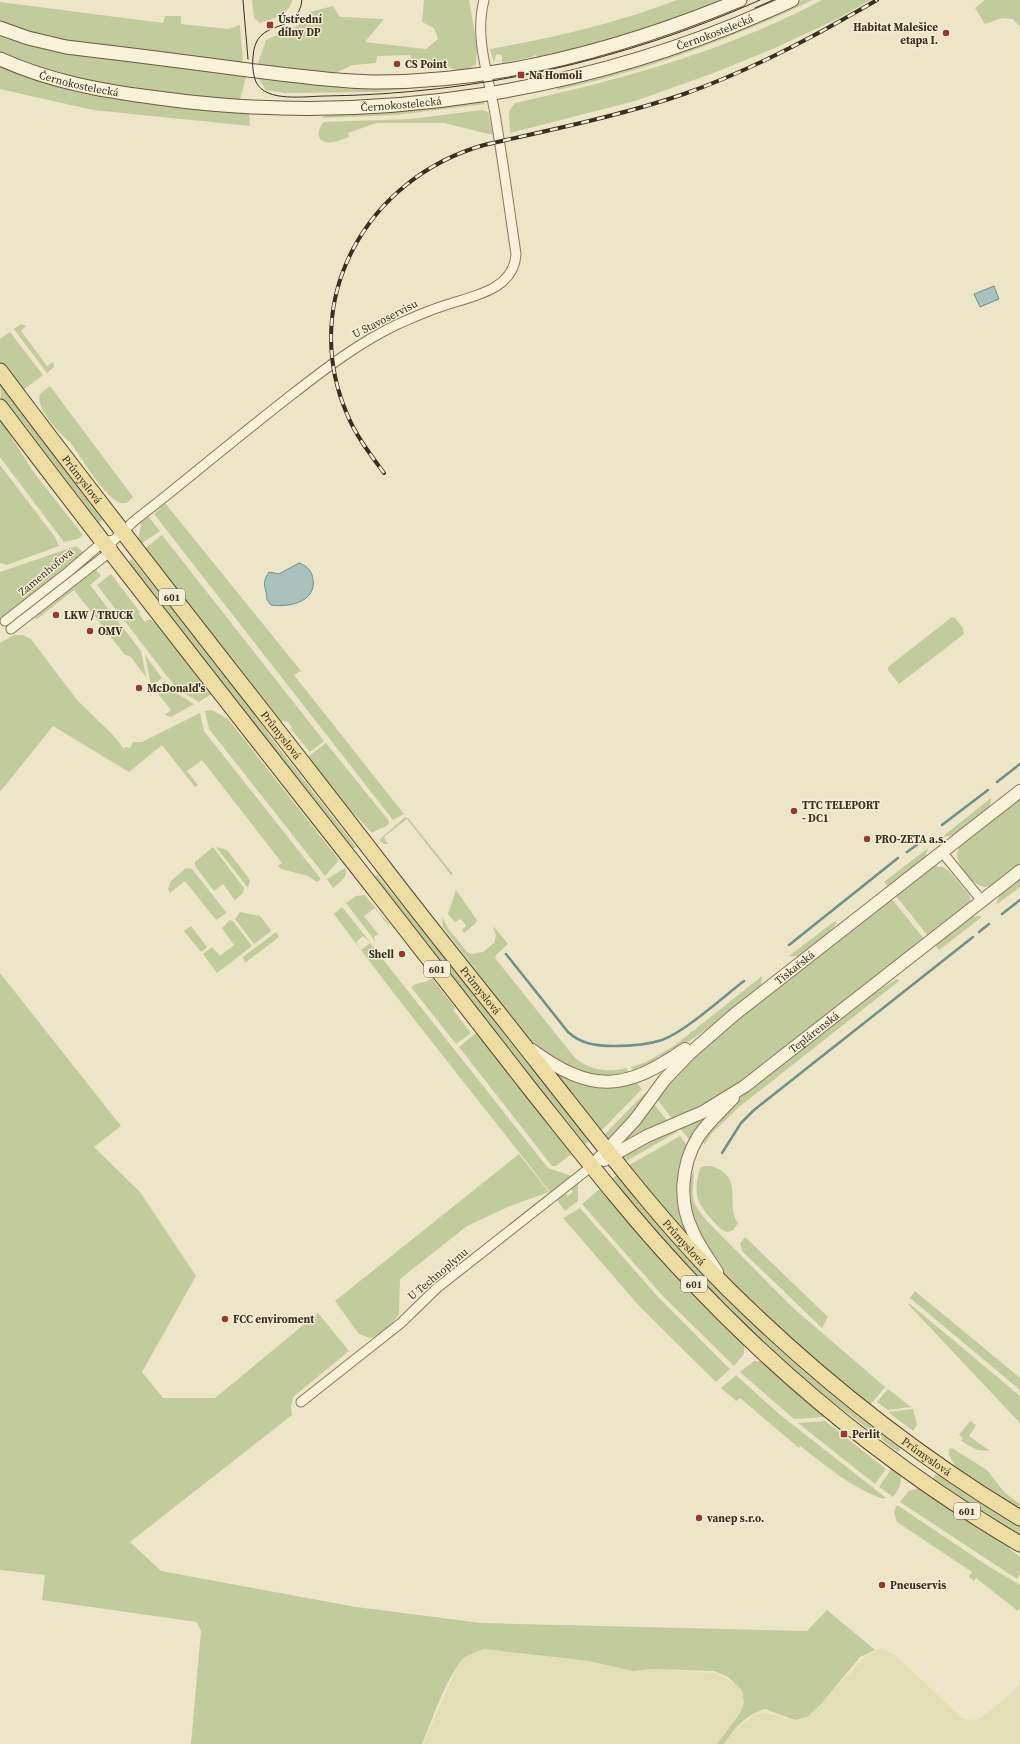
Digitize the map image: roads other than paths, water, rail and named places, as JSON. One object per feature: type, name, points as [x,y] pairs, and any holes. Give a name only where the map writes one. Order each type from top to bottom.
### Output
[{"type":"main road","name":"Černokostelecká","points":[[0,28],[28,38],[66,47],[330,80],[404,82],[487,73],[546,62],[610,46],[672,26],[740,0]]},
{"type":"main road","name":"Černokostelecká","points":[[0,58],[33,72],[78,86],[178,101],[228,106],[308,109],[368,107],[442,101],[492,94],[587,74],[670,50],[730,27],[792,0]]},
{"type":"main road","name":"Průmyslová","points":[[0,371],[112,542],[240,720],[631,1214],[686,1276],[744,1334],[795,1380],[850,1426],[905,1468],[982,1521],[1020,1544]]},
{"type":"main road","name":"Průmyslová","points":[[0,407],[523,1043],[659,1214],[726,1286],[791,1348],[859,1406],[948,1472],[1020,1518]]},
{"type":"street","name":"U Stavoservisu","points":[[112,542],[147,510],[333,362],[360,345],[399,324],[442,306],[490,290],[509,274],[515,261],[516,254],[492,94],[480,32],[480,12],[484,0]]},
{"type":"street","name":"Zamenhofova","points":[[5,622],[68,572],[112,542]]},
{"type":"street","name":"Zamenhofova","points":[[11,629],[112,542]]},
{"type":"street","name":"Tiskařská","points":[[609,1153],[675,1068],[736,1014],[1020,791]]},
{"type":"street","points":[[942,852],[982,901]]},
{"type":"street","name":"Teplárenská","points":[[592,1166],[609,1153],[703,1112],[745,1086],[1020,871]]},
{"type":"street","points":[[523,1043],[550,1063],[574,1075],[592,1080],[619,1081],[636,1078],[652,1071],[736,1014]]},
{"type":"street","points":[[726,1286],[691,1227],[684,1206],[684,1180],[689,1156],[698,1137],[709,1123],[745,1086]]},
{"type":"street","name":"U Technoplynu","points":[[301,1402],[400,1323],[437,1288],[592,1166]]},
{"type":"water","points":[[994,286],[999,299],[980,307],[974,294]]},
{"type":"water","points":[[299,563],[307,568],[312,575],[312,591],[308,597],[294,604],[279,606],[271,605],[267,600],[264,584],[269,572],[279,574]]},
{"type":"waterway","points":[[997,782],[1020,764]]},
{"type":"waterway","points":[[942,825],[988,790]]},
{"type":"waterway","points":[[907,852],[918,844]]},
{"type":"waterway","points":[[789,945],[898,858]]},
{"type":"waterway","points":[[1002,914],[1020,900]]},
{"type":"waterway","points":[[979,932],[989,924]]},
{"type":"waterway","points":[[722,1153],[741,1123],[754,1110],[973,937]]},
{"type":"waterway","points":[[506,954],[568,1032],[584,1042],[601,1046],[638,1045],[662,1040],[672,1036],[693,1022],[744,981]]},
{"type":"tram line","points":[[243,0],[248,59]]},
{"type":"tram line","points":[[302,0],[299,12],[293,19],[268,31],[261,36],[256,44],[253,60],[253,70],[256,82],[261,89],[277,96],[298,97],[382,94],[438,89],[493,81],[602,57],[708,22],[760,0]]},
{"type":"tram line","points":[[755,8],[773,0]]},
{"type":"railway","points":[[384,473],[359,437],[347,414],[334,371],[331,328],[338,287],[353,249],[376,214],[406,185],[443,161],[484,145],[635,109],[709,85],[783,52],[877,0]]},
{"type":"place","name":"Ústřední dílny DP","points":[[270,25]]},
{"type":"place","name":"Habitat Malešice etapa I.","points":[[946,33]]},
{"type":"place","name":"CS Point","points":[[397,64]]},
{"type":"place","name":"Na Homoli","points":[[521,75]]},
{"type":"place","name":"LKW / TRUCK","points":[[56,615]]},
{"type":"place","name":"OMV","points":[[90,631]]},
{"type":"place","name":"McDonald's","points":[[139,688]]},
{"type":"place","name":"TTC TELEPORT - DC1","points":[[794,811]]},
{"type":"place","name":"PRO-ZETA a.s.","points":[[867,839]]},
{"type":"place","name":"Shell","points":[[402,954]]},
{"type":"place","name":"FCC enviroment","points":[[225,1319]]},
{"type":"place","name":"Perlit","points":[[844,1434]]},
{"type":"place","name":"vanep s.r.o.","points":[[699,1518]]},
{"type":"place","name":"Pneuservis","points":[[882,1585]]}]
